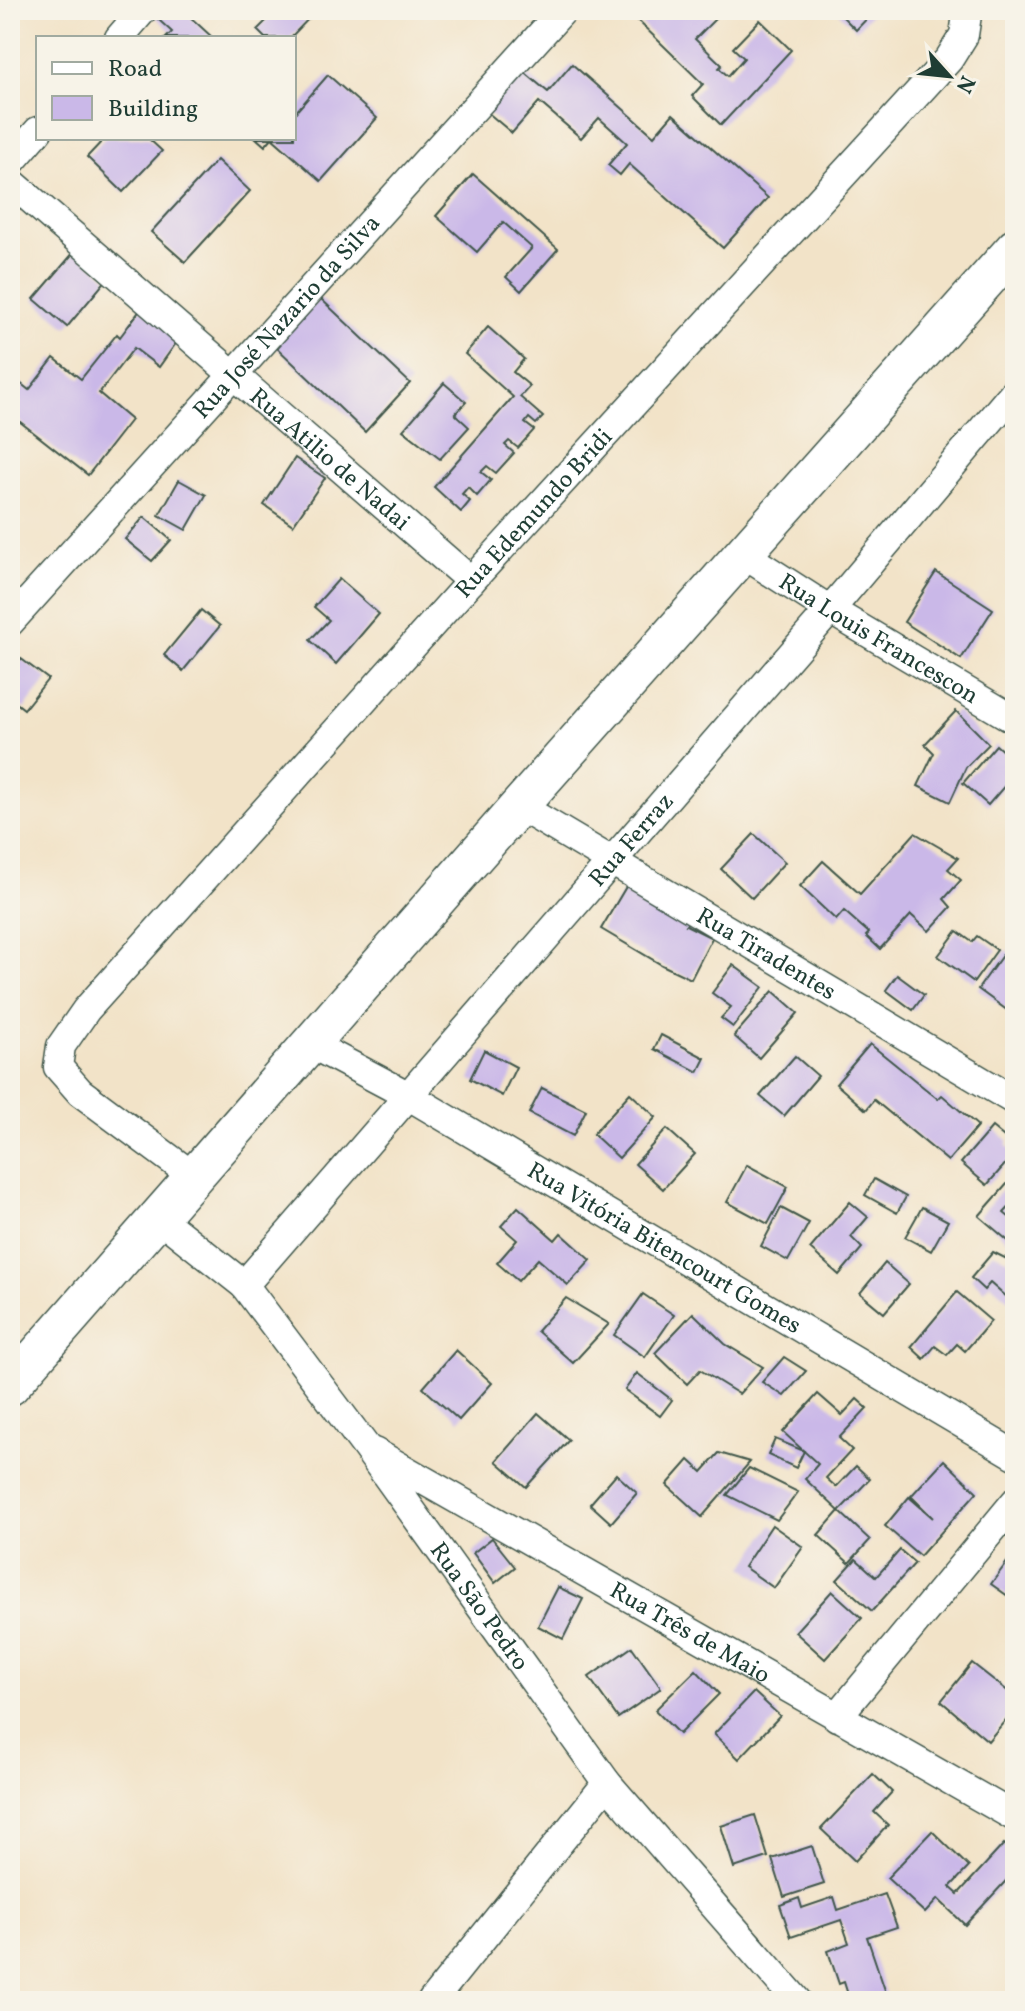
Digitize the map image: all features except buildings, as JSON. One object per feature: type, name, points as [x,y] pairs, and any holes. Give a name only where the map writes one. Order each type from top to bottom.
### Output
[{"type":"main road","points":[[10,1386],[519,806],[1015,248]]},
{"type":"street","points":[[121,36],[143,10]]},
{"type":"street","name":"Rua José Nazario da Silva","points":[[10,622],[563,10]]},
{"type":"street","name":"Rua Edemundo Bridi","points":[[193,1176],[80,1092],[58,1067],[61,1046],[86,1010],[471,581],[949,59],[964,35],[967,15],[963,10]]},
{"type":"street","points":[[10,163],[36,133]]},
{"type":"street","name":"Rua Atilio de Nadai","points":[[10,181],[471,581]]},
{"type":"street","name":"Rua Ferraz","points":[[244,1285],[830,610],[1015,391]]},
{"type":"street","name":"Rua Louis Francescon","points":[[743,554],[830,610],[1015,720]]},
{"type":"street","name":"Rua Tiradentes","points":[[519,806],[1015,1101]]},
{"type":"street","name":"Rua Vitória Bitencourt Gomes","points":[[311,1044],[409,1096],[1015,1455]]},
{"type":"street","name":"Rua São Pedro","points":[[158,1217],[244,1285],[366,1447],[607,1783],[797,2001]]},
{"type":"street","name":"Rua Três de Maio","points":[[366,1447],[1015,1817]]},
{"type":"street","points":[[837,1717],[1015,1502]]},
{"type":"street","points":[[432,2001],[607,1783]]}]
